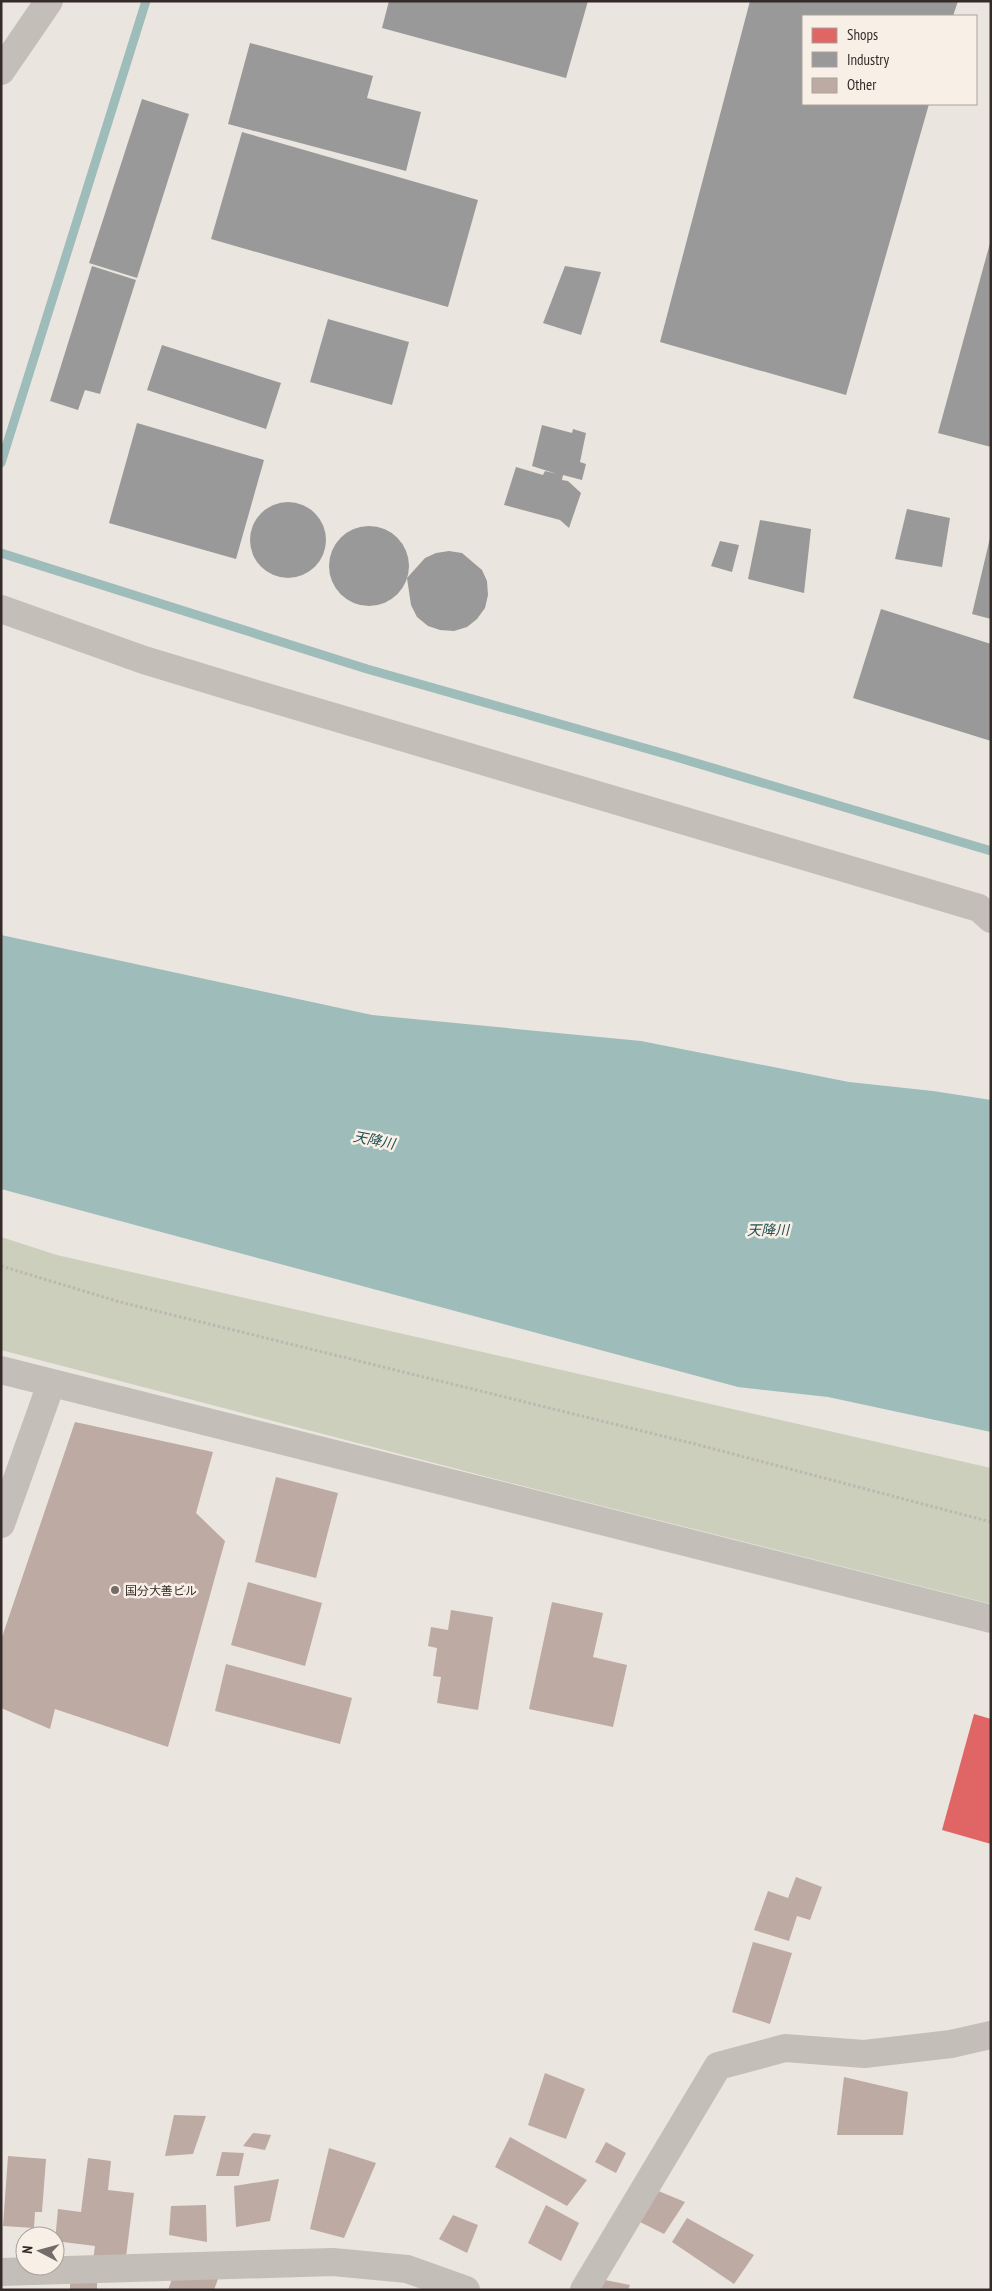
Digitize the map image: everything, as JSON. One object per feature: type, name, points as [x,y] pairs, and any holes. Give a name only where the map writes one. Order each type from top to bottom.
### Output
[{"type":"street","points":[[1,71],[49,1]]},
{"type":"street","points":[[1,609],[144,660],[227,686],[985,914]]},
{"type":"street","points":[[1,1370],[991,1619]]},
{"type":"street","points":[[1,1524],[51,1384]]},
{"type":"street","points":[[584,2290],[718,2066],[785,2048],[864,2054],[951,2044],[991,2035]]},
{"type":"street","points":[[1,2272],[333,2262],[407,2269],[466,2290]]},
{"type":"path","points":[[1,1266],[120,1302],[695,1444],[991,1522]]},
{"type":"green space","points":[[1,1237],[57,1255],[991,1468],[991,1604],[507,1482],[1,1350]]},
{"type":"water","name":"天降川","points":[[1,935],[372,1015],[641,1041],[849,1082],[933,1091],[991,1100],[991,1432],[828,1397],[738,1387],[1,1189]]},
{"type":"building: Shops","points":[[974,1714],[991,1719],[991,1844],[942,1830]]},
{"type":"building: Industry","points":[[389,1],[588,1],[566,78],[382,28]]},
{"type":"building: Industry","points":[[750,1],[958,1],[953,15],[802,15],[802,105],[929,105],[846,395],[660,342]]},
{"type":"building: Industry","points":[[250,43],[373,76],[367,98],[421,112],[406,171],[228,124]]},
{"type":"building: Industry","points":[[142,99],[189,114],[137,278],[89,263]]},
{"type":"building: Industry","points":[[242,132],[478,200],[448,307],[211,239]]},
{"type":"building: Industry","points":[[991,243],[991,447],[938,433]]},
{"type":"building: Industry","points":[[92,266],[136,280],[100,394],[85,390],[78,410],[50,401]]},
{"type":"building: Industry","points":[[565,266],[601,272],[581,335],[543,323]]},
{"type":"building: Industry","points":[[328,319],[409,342],[392,405],[310,382]]},
{"type":"building: Industry","points":[[162,345],[281,383],[266,429],[147,390]]},
{"type":"building: Industry","points":[[137,423],[264,460],[236,559],[109,523]]},
{"type":"building: Industry","points":[[542,425],[572,433],[573,429],[586,433],[580,462],[586,464],[582,480],[563,475],[562,480],[568,481],[581,493],[569,528],[560,520],[504,505],[516,467],[543,475],[545,471],[557,474],[532,466]]},
{"type":"building: Industry","points":[[288,502],[303,505],[315,513],[323,525],[326,540],[323,555],[315,567],[303,575],[288,578],[273,575],[261,567],[253,555],[250,540],[253,525],[261,513],[273,505]]},
{"type":"building: Industry","points":[[907,509],[950,518],[942,567],[895,559]]},
{"type":"building: Industry","points":[[760,520],[811,529],[804,593],[748,579]]},
{"type":"building: Industry","points":[[369,526],[384,529],[397,538],[406,551],[409,566],[406,581],[397,594],[384,603],[369,606],[354,603],[341,594],[332,581],[329,566],[332,551],[341,538],[354,529]]},
{"type":"building: Industry","points":[[991,538],[991,619],[972,614]]},
{"type":"building: Industry","points":[[720,541],[739,545],[732,572],[711,566]]},
{"type":"building: Industry","points":[[449,551],[462,553],[482,570],[487,581],[488,595],[485,608],[477,619],[467,627],[454,631],[440,630],[428,626],[417,617],[411,605],[407,578],[425,558],[436,553]]},
{"type":"building: Industry","points":[[881,609],[991,644],[991,741],[853,698]]},
{"type":"building: Other","name":"国分大善ビル","points":[[75,1422],[213,1452],[196,1513],[225,1541],[168,1747],[55,1709],[50,1729],[1,1708],[1,1640]]},
{"type":"building: Other","points":[[276,1477],[338,1493],[316,1578],[255,1562]]},
{"type":"building: Other","points":[[248,1582],[322,1603],[305,1666],[231,1645]]},
{"type":"building: Other","points":[[552,1602],[603,1613],[593,1657],[627,1665],[613,1727],[529,1709]]},
{"type":"building: Other","points":[[451,1610],[493,1617],[478,1710],[437,1703],[441,1677],[433,1676],[437,1648],[428,1646],[431,1627],[448,1630]]},
{"type":"building: Other","points":[[226,1664],[352,1698],[340,1744],[215,1711]]},
{"type":"building: Other","points":[[796,1877],[822,1887],[810,1920],[797,1916],[789,1941],[754,1930],[768,1891],[788,1898]]},
{"type":"building: Other","points":[[753,1942],[792,1953],[770,2024],[732,2012]]},
{"type":"building: Other","points":[[545,2073],[585,2089],[566,2139],[528,2125]]},
{"type":"building: Other","points":[[844,2077],[908,2092],[903,2135],[837,2135]]},
{"type":"building: Other","points":[[174,2115],[206,2116],[193,2154],[165,2156]]},
{"type":"building: Other","points":[[253,2133],[271,2135],[265,2150],[243,2146]]},
{"type":"building: Other","points":[[510,2137],[587,2180],[567,2206],[495,2167]]},
{"type":"building: Other","points":[[606,2142],[626,2153],[616,2173],[595,2162]]},
{"type":"building: Other","points":[[329,2148],[376,2163],[344,2238],[310,2229]]},
{"type":"building: Other","points":[[222,2152],[244,2153],[239,2176],[216,2176]]},
{"type":"building: Other","points":[[8,2156],[46,2159],[42,2212],[35,2212],[34,2226],[3,2226]]},
{"type":"building: Other","points":[[88,2158],[111,2161],[108,2190],[134,2193],[125,2265],[93,2261],[95,2246],[65,2242],[65,2226],[56,2226],[58,2209],[81,2212]]},
{"type":"building: Other","points":[[279,2179],[270,2221],[236,2227],[234,2186]]},
{"type":"building: Other","points":[[656,2190],[685,2202],[664,2234],[638,2221]]},
{"type":"building: Other","points":[[206,2205],[207,2242],[169,2235],[171,2206]]},
{"type":"building: Other","points":[[546,2205],[579,2223],[561,2261],[528,2243]]},
{"type":"building: Other","points":[[453,2215],[478,2225],[467,2253],[439,2239]]},
{"type":"building: Other","points":[[687,2218],[754,2255],[734,2284],[672,2242]]},
{"type":"building: Other","points":[[172,2279],[218,2279],[214,2290],[168,2290]]},
{"type":"building: Other","points":[[605,2280],[630,2285],[628,2290],[600,2290]]},
{"type":"building: Other","points":[[97,2281],[97,2290],[70,2290],[70,2282]]},
{"type":"waterway","points":[[1,463],[146,1]]},
{"type":"waterway","points":[[1,553],[367,669],[676,757],[991,851]]},
{"type":"place","name":"国分大善ビル","points":[[115,1590]]}]
